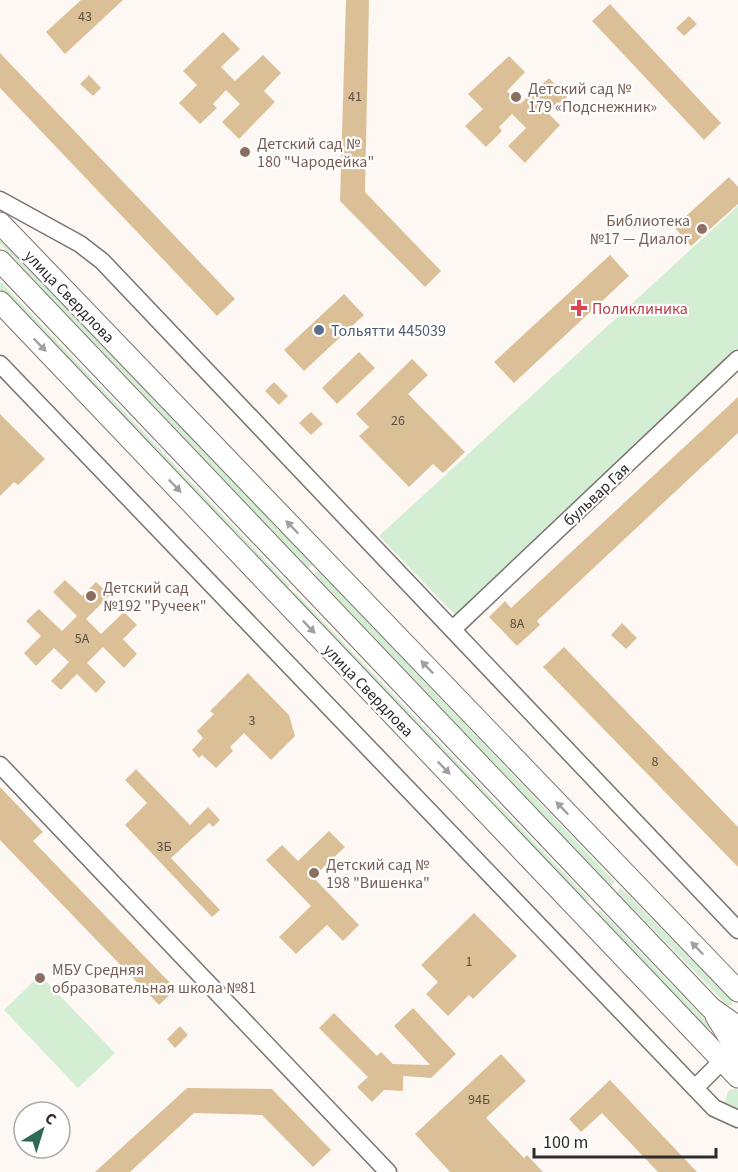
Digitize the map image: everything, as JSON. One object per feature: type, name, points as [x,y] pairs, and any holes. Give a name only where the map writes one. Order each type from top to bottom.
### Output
[{"type":"main road","name":"улица Свердлова","points":[[0,223],[738,991]]},
{"type":"main road","name":"улица Свердлова","points":[[0,261],[711,1008],[738,1027]]},
{"type":"main road","name":"улица Свердлова","points":[[0,302],[730,1056]]},
{"type":"main road","name":"улица Свердлова","points":[[711,1008],[738,1077]]},
{"type":"street","points":[[0,200],[80,244],[102,261],[738,930]]},
{"type":"street","name":"бульвар Гая","points":[[453,629],[738,359]]},
{"type":"street","points":[[0,364],[714,1108],[738,1119]]},
{"type":"street","points":[[0,765],[388,1172]]},
{"type":"street","points":[[695,1088],[730,1056]]},
{"type":"green space","points":[[738,206],[738,351],[459,619],[379,536]]},
{"type":"green space","points":[[0,235],[313,564],[308,568],[0,244]]},
{"type":"green space","points":[[0,281],[290,586],[286,590],[0,290]]},
{"type":"green space","points":[[318,570],[615,882],[611,886],[314,574]]},
{"type":"green space","points":[[295,592],[589,899],[585,903],[290,596]]},
{"type":"green space","points":[[621,888],[732,1001],[732,1005],[727,1005],[617,892]]},
{"type":"green space","points":[[600,910],[709,1024],[710,1028],[706,1029],[595,914]]},
{"type":"green space","points":[[40,975],[115,1053],[78,1088],[4,1010]]},
{"type":"green space","points":[[736,1088],[738,1090],[738,1109],[725,1102],[728,1091]]},
{"type":"building","points":[[81,0],[123,0],[65,54],[46,32]]},
{"type":"building","points":[[346,0],[369,0],[365,192],[441,271],[425,287],[340,201]]},
{"type":"building","points":[[610,4],[721,123],[704,140],[592,21]]},
{"type":"building","points":[[689,16],[697,24],[684,36],[676,28]]},
{"type":"building","points":[[223,32],[240,49],[221,67],[235,81],[263,55],[281,73],[264,91],[275,102],[239,139],[222,122],[240,104],[226,90],[213,104],[217,108],[200,124],[179,103],[197,85],[183,71]]},
{"type":"building","points":[[0,53],[235,299],[217,316],[0,88]]},
{"type":"building","points":[[509,56],[525,72],[507,91],[520,104],[549,78],[567,97],[549,114],[560,125],[525,163],[508,146],[526,128],[512,114],[499,127],[502,131],[486,147],[465,126],[483,109],[468,94]]},
{"type":"building","points":[[89,75],[101,88],[93,96],[80,84]]},
{"type":"building","points":[[729,177],[738,187],[738,204],[691,246],[674,227]]},
{"type":"building","points":[[610,255],[629,276],[514,383],[494,362]]},
{"type":"building","points":[[344,294],[364,315],[304,371],[284,350]]},
{"type":"building","points":[[359,352],[375,368],[337,404],[322,388]]},
{"type":"building","points":[[412,359],[428,375],[408,394],[465,452],[443,473],[433,464],[409,487],[359,436],[369,427],[356,414]]},
{"type":"building","points":[[274,382],[288,396],[279,405],[265,391]]},
{"type":"building","points":[[738,397],[738,433],[537,621],[540,625],[517,646],[489,617],[505,601],[511,608]]},
{"type":"building","points":[[311,412],[323,424],[311,435],[299,423]]},
{"type":"building","points":[[0,414],[45,459],[18,485],[14,482],[0,496]]},
{"type":"building","points":[[65,580],[82,596],[96,582],[110,595],[86,619],[101,634],[124,612],[137,625],[123,639],[137,654],[124,668],[103,647],[87,663],[106,682],[96,693],[77,674],[61,690],[51,681],[69,662],[54,648],[36,666],[24,653],[41,636],[26,621],[39,609],[62,631],[77,616],[53,592]]},
{"type":"building","points":[[622,623],[637,638],[626,649],[611,635]]},
{"type":"building","points":[[564,647],[738,827],[738,867],[543,667]]},
{"type":"building","points":[[248,673],[289,715],[295,736],[271,760],[244,733],[230,747],[233,751],[216,768],[202,755],[199,758],[192,750],[203,738],[197,731],[214,714],[210,711]]},
{"type":"building","points":[[136,769],[190,825],[208,807],[220,820],[213,827],[209,823],[171,858],[220,910],[212,917],[125,825],[147,803],[125,780]]},
{"type":"building","points":[[0,787],[43,832],[33,841],[176,989],[159,1005],[0,840]]},
{"type":"building","points":[[329,831],[345,847],[313,877],[359,925],[343,941],[327,925],[296,954],[279,937],[311,906],[266,860],[282,845],[298,861]]},
{"type":"building","points":[[474,913],[517,956],[473,999],[469,995],[448,1016],[426,994],[438,982],[421,965]]},
{"type":"building","points":[[413,1008],[456,1054],[431,1078],[403,1076],[403,1091],[384,1090],[372,1102],[357,1087],[368,1077],[319,1028],[334,1013],[377,1056],[381,1052],[393,1064],[430,1065],[394,1026]]},
{"type":"building","points":[[180,1026],[188,1035],[175,1048],[167,1039]]},
{"type":"building","points":[[501,1054],[526,1081],[486,1118],[524,1158],[527,1155],[543,1172],[450,1172],[415,1134]]},
{"type":"building","points":[[610,1080],[697,1172],[658,1172],[602,1113],[581,1132],[569,1119]]},
{"type":"building","points":[[187,1088],[272,1089],[331,1150],[313,1167],[262,1115],[194,1113],[130,1172],[95,1172]]},
{"type":"place","name":"Детский сад № 179 «Подснежник»","points":[[516,97]]},
{"type":"place","name":"Детский сад № 180 \"Чародейка\"","points":[[245,152]]},
{"type":"place","name":"Библиотека №17 — Диалог","points":[[702,229]]},
{"type":"place","name":"Поликлиника","points":[[579,308]]},
{"type":"place","name":"Тольятти 445039","points":[[319,330]]},
{"type":"place","name":"Детский сад №192 \"Ручеек\"","points":[[91,596]]},
{"type":"place","name":"Детский сад № 198 \"Вишенка\"","points":[[314,873]]},
{"type":"place","name":"МБУ Средняя образовательная школа №81","points":[[40,978]]}]
